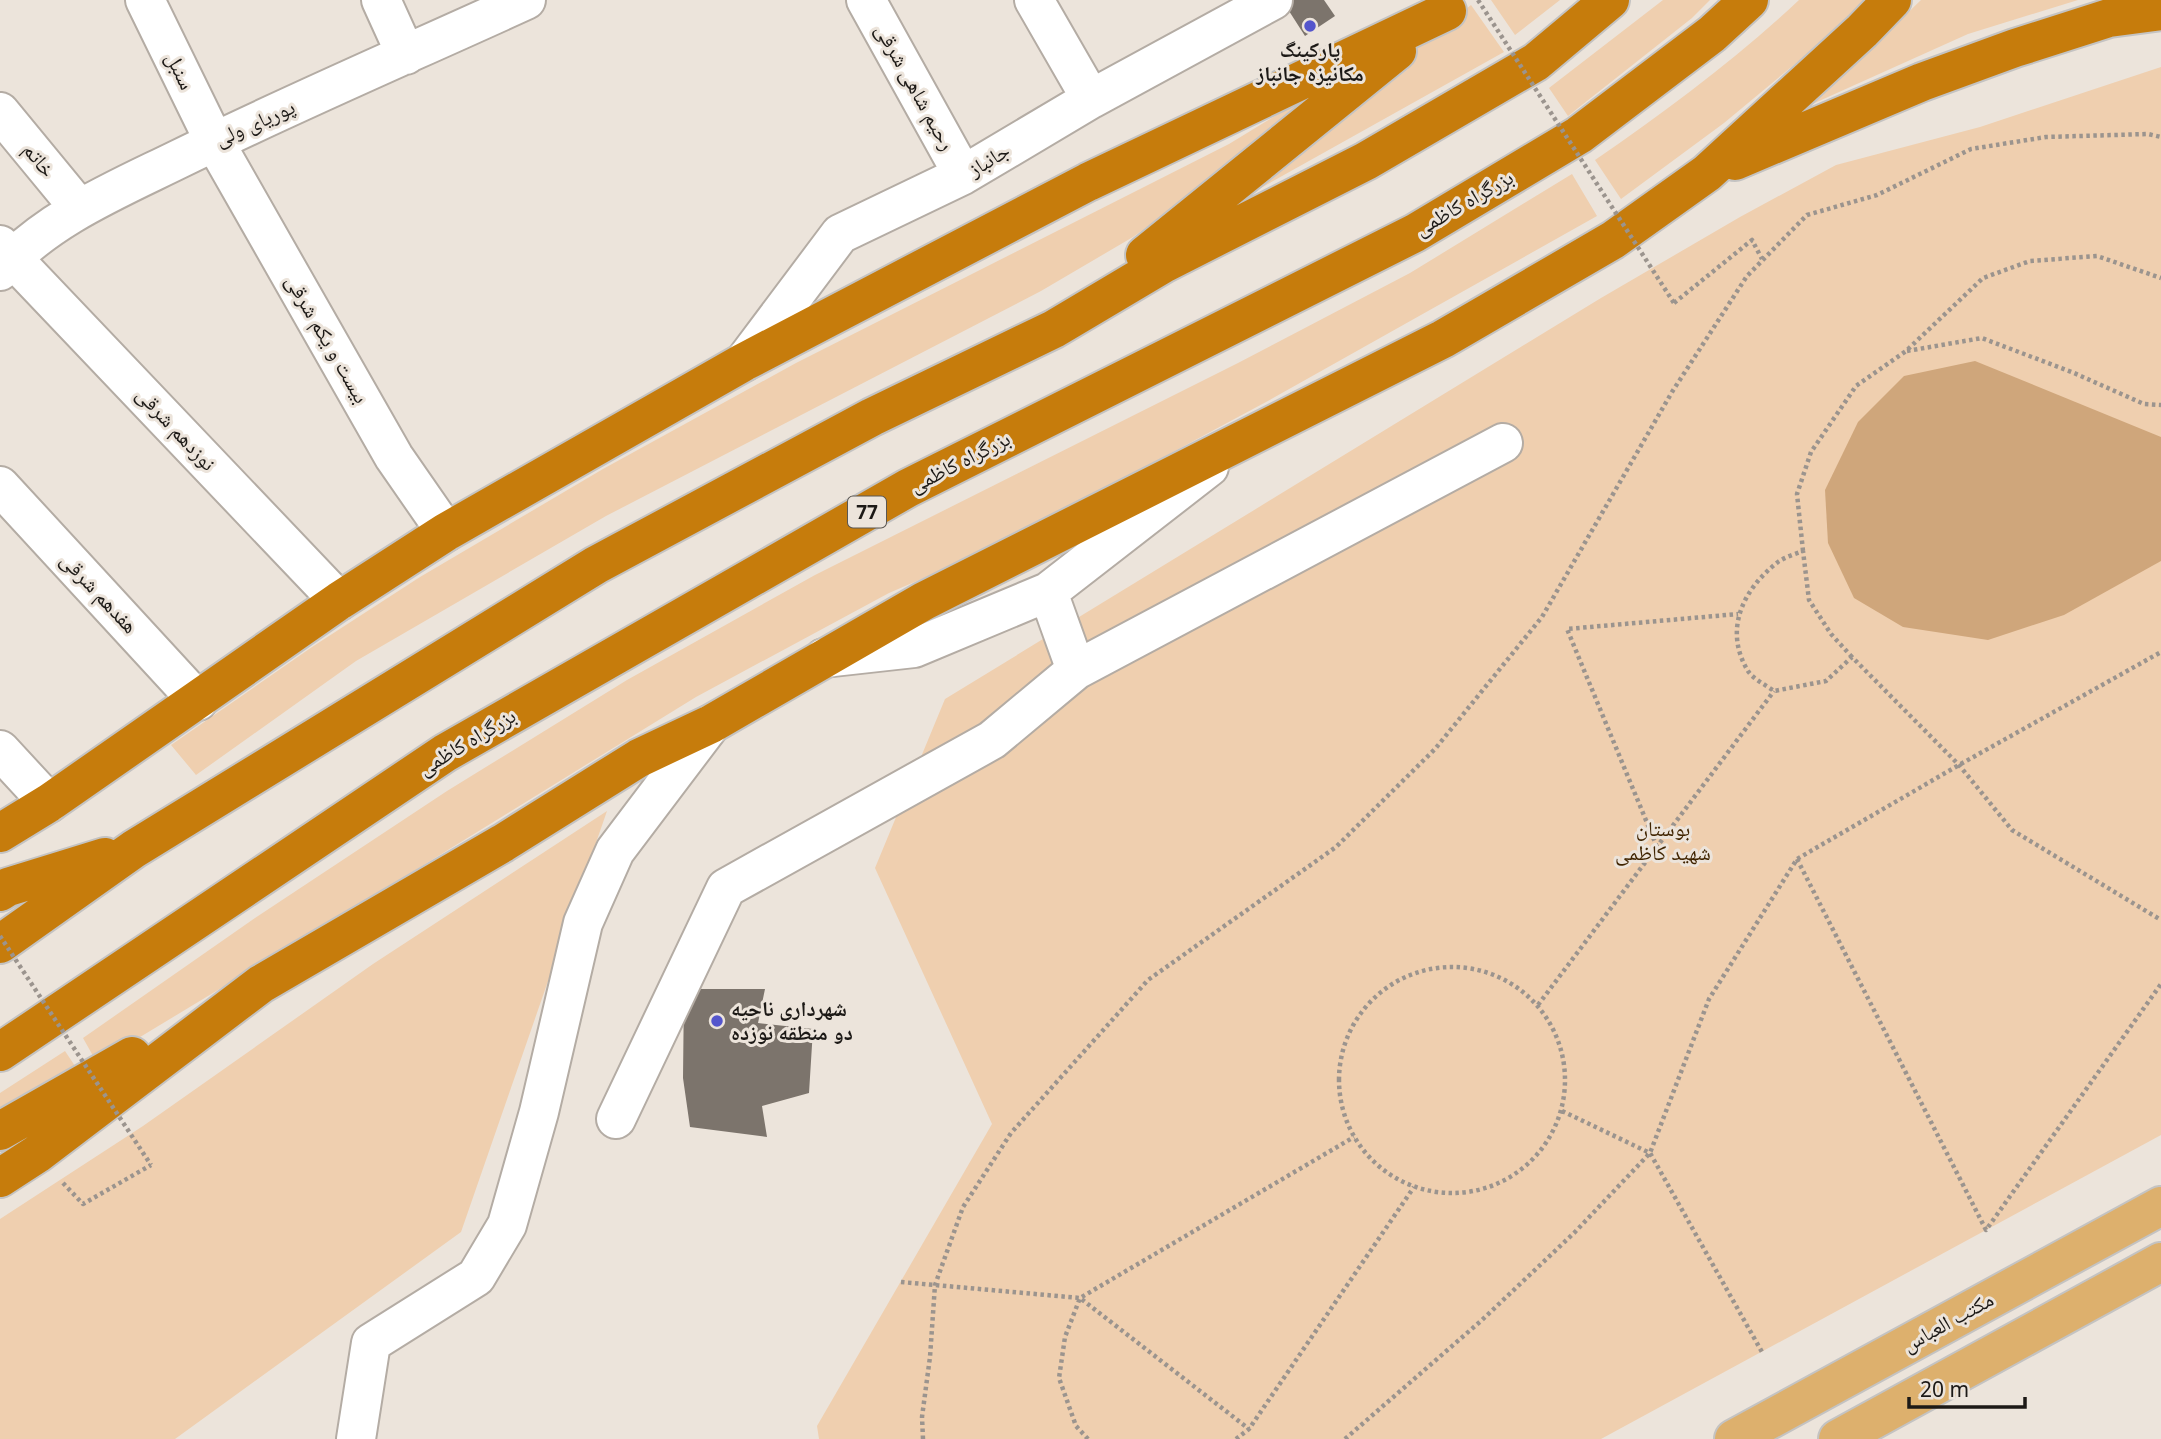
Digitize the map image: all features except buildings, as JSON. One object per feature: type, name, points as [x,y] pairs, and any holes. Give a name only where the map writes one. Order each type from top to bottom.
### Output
[{"type":"highway","points":[[0,944],[134,849],[596,565],[872,417],[1054,329],[1165,263],[1366,161],[1536,62],[1610,0]]},
{"type":"highway","name":"بزرگراه کاظمی","points":[[0,1052],[445,753],[908,488],[1415,233],[1579,135],[1712,34],[1749,0]]},
{"type":"highway","points":[[0,1131],[261,984],[503,843],[639,758],[710,724],[924,601],[1443,340],[1613,240],[1707,173],[1862,31],[1892,0]]},
{"type":"highway","points":[[1054,329],[1461,4]]},
{"type":"highway","points":[[0,833],[49,803],[339,601],[446,532],[744,362],[1088,182],[1461,4]]},
{"type":"highway","points":[[1707,173],[1922,82],[2015,48],[2109,18],[2161,11]]},
{"type":"highway","points":[[0,892],[8,887],[134,849]]},
{"type":"highway","points":[[0,1178],[37,1154],[261,984]]},
{"type":"main road","name":"مکتب العباس","points":[[1734,1439],[2161,1206]]},
{"type":"main road","points":[[1838,1439],[2161,1262]]},
{"type":"street","name":"سنبل","points":[[145,0],[214,141]]},
{"type":"street","points":[[381,0],[406,55]]},
{"type":"street","name":"پوریای ولی","points":[[4,257],[79,208],[214,141],[526,0]]},
{"type":"street","name":"رحیم شاهی شرقی","points":[[866,0],[963,175]]},
{"type":"street","points":[[1034,0],[1091,99]]},
{"type":"street","name":"جانباز","points":[[744,362],[840,234],[963,175],[1091,99],[1273,0]]},
{"type":"street","name":"خاتم","points":[[0,112],[79,208]]},
{"type":"street","name":"بیست و یکم شرقی","points":[[214,141],[394,457],[446,532]]},
{"type":"street","name":"نوزدهم شرقی","points":[[4,257],[339,601]]},
{"type":"street","points":[[824,659],[914,648],[1048,592],[1248,437]]},
{"type":"street","points":[[616,1119],[726,888],[992,740],[1076,670],[1503,443]]},
{"type":"street","name":"هفدهم شرقی","points":[[0,486],[198,701]]},
{"type":"street","points":[[1048,592],[1076,670]]},
{"type":"street","points":[[356,1439],[371,1343],[475,1277],[507,1225],[539,1112],[583,923],[615,852],[710,724]]},
{"type":"street","points":[[0,750],[49,803]]},
{"type":"path","points":[[1461,4],[1674,303],[1752,240],[1762,259]]},
{"type":"path","points":[[923,1439],[922,1417],[935,1285],[963,1207],[1011,1133],[1148,980],[1336,847],[1435,749],[1542,617],[1672,392],[1746,275],[1807,215],[1877,195],[1971,149],[2046,137],[2148,134],[2161,137]]},
{"type":"path","points":[[2161,278],[2097,256],[2030,261],[1983,278],[1906,351],[1856,386],[1811,452],[1797,494],[1809,600],[1831,634],[1959,765],[2012,830],[2161,919]]},
{"type":"path","points":[[1906,351],[1982,338],[2074,373],[2144,404],[2161,405]]},
{"type":"path","points":[[1774,691],[1749,673],[1736,644],[1738,614],[1756,584],[1780,560],[1803,551]]},
{"type":"path","points":[[1657,847],[1567,629],[1738,614]]},
{"type":"path","points":[[1345,1439],[1482,1320],[1575,1232],[1650,1153],[1709,999],[1797,859],[2161,652]]},
{"type":"path","points":[[1538,1005],[1774,691],[1826,681],[1852,657]]},
{"type":"path","points":[[1797,859],[1986,1230],[2161,984]]},
{"type":"path","points":[[0,936],[151,1165],[83,1204]]},
{"type":"path","points":[[1438,967],[1475,968],[1509,981],[1538,1005],[1558,1037],[1566,1074],[1562,1111],[1546,1144],[1520,1171],[1487,1189],[1450,1194],[1414,1188],[1380,1168],[1354,1138],[1341,1103],[1339,1065],[1350,1030],[1372,999],[1402,978],[1438,967]]},
{"type":"path","points":[[1562,1111],[1650,1153],[1762,1352]]},
{"type":"path","points":[[1088,1439],[1076,1426],[1059,1378],[1065,1337],[1080,1298],[1354,1138]]},
{"type":"path","points":[[1236,1439],[1249,1429],[1414,1188]]},
{"type":"path","points":[[901,1282],[1080,1298],[1249,1429]]},
{"type":"green space","points":[[1491,0],[1560,0],[1515,35]]},
{"type":"green space","points":[[1663,0],[1710,0],[1692,18],[1568,116],[1549,88]]},
{"type":"green space","points":[[1799,0],[1865,0],[1801,59],[1724,123],[1621,199],[1595,160],[1700,84]]},
{"type":"green space","points":[[1921,0],[2078,0],[1968,34],[1788,115],[1858,61]]},
{"type":"green space","points":[[1471,5],[1504,52],[1250,194],[1408,69],[1402,59]]},
{"type":"green space","name":"بوستان شهید کاظمی","points":[[2161,67],[2161,1135],[1601,1439],[819,1439],[817,1426],[992,1124],[875,868],[945,699],[1601,298],[1836,165],[1980,127]]},
{"type":"green space","points":[[1331,82],[1226,169],[1133,237],[1041,291],[606,516],[356,661],[196,775],[171,745],[312,647],[420,577],[603,469],[796,363],[1229,144]]},
{"type":"green space","points":[[1572,174],[1597,216],[1266,402],[1000,545],[889,593],[696,697],[97,1063],[83,1038],[255,918],[447,791],[627,680],[815,575],[1238,363],[1410,273]]},
{"type":"green space","points":[[607,811],[461,1232],[175,1439],[0,1439],[0,1219],[143,1126],[373,964]]},
{"type":"green space","points":[[65,1051],[79,1072],[0,1116],[0,1093]]},
{"type":"shaded area","points":[[1975,361],[2161,437],[2161,561],[2064,615],[1988,640],[1903,627],[1854,598],[1828,543],[1825,490],[1858,422],[1904,376]]},
{"type":"place","name":"پارکینگ مکانیزه جانباز","points":[[1310,26]]},
{"type":"place","name":"شهرداری ناحیه دو منطقه نوزده","points":[[717,1021]]}]
